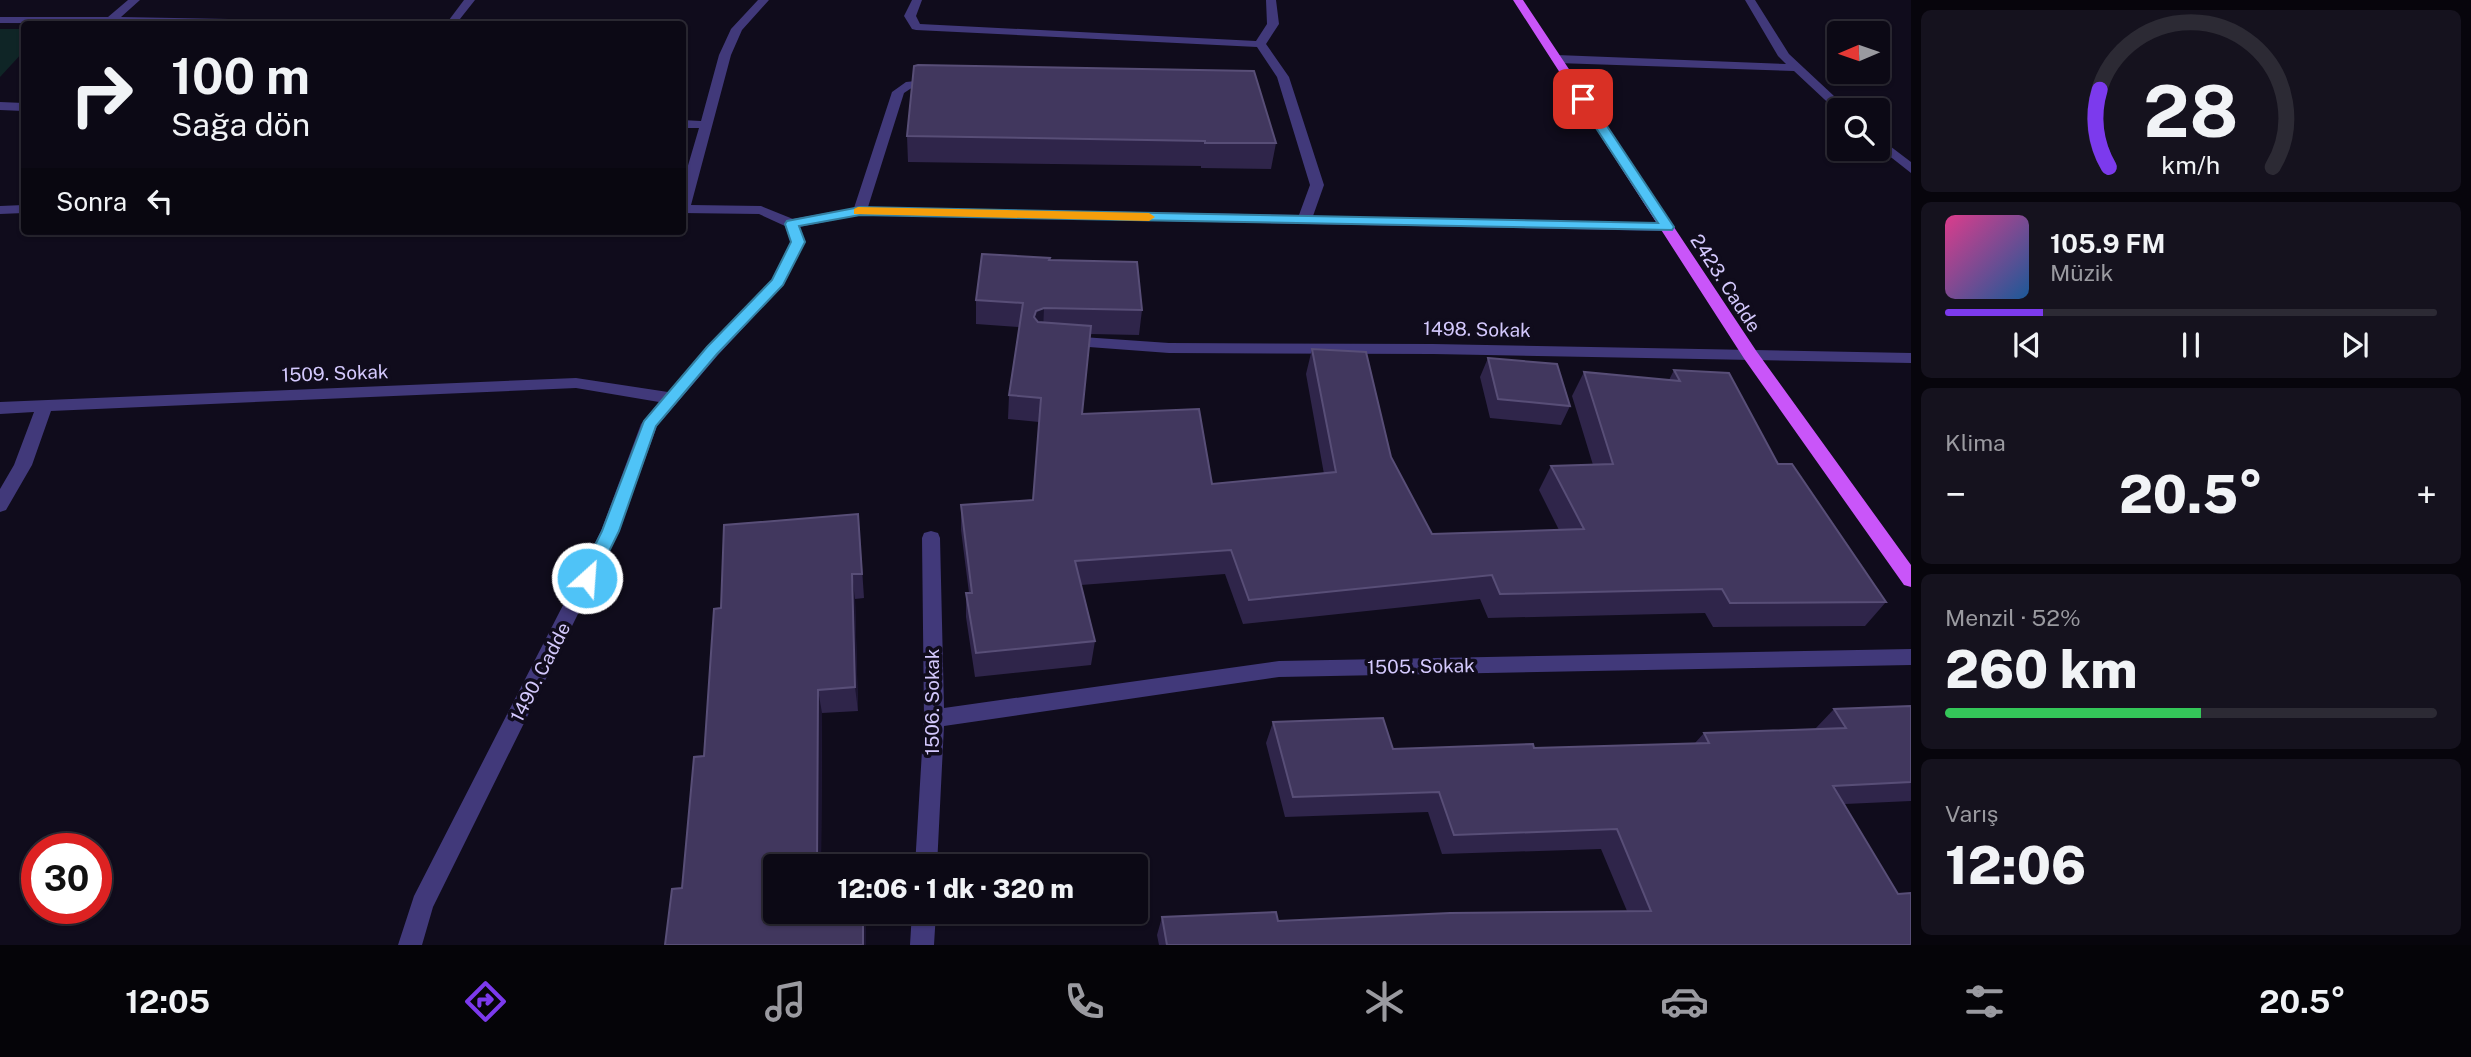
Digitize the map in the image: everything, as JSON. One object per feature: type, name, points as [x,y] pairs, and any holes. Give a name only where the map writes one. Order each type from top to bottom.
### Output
[{"type":"main road","name":"2423. Cadde","points":[[1518,0],[1751,356],[1911,580]]},
{"type":"street","points":[[110,21],[135,0]]},
{"type":"street","points":[[453,21],[470,0]]},
{"type":"street","points":[[686,195],[708,125],[725,55],[737,29],[764,0]]},
{"type":"street","points":[[917,0],[910,16],[916,27],[1260,44]]},
{"type":"street","points":[[1260,44],[1273,24],[1271,0]]},
{"type":"street","points":[[1750,0],[1784,56],[1830,98]]},
{"type":"street","points":[[0,20],[261,21]]},
{"type":"street","points":[[1260,44],[1283,77],[1317,185],[1304,220]]},
{"type":"street","points":[[1557,59],[1797,68]]},
{"type":"street","points":[[860,211],[898,92],[903,86],[943,83]]},
{"type":"street","points":[[0,106],[21,107]]},
{"type":"street","points":[[686,124],[708,125]]},
{"type":"street","points":[[1890,151],[1911,169]]},
{"type":"street","points":[[0,210],[21,209]]},
{"type":"street","points":[[686,209],[761,210],[791,224],[860,211],[1667,227]]},
{"type":"street","name":"1490. Cadde","points":[[410,945],[422,904],[610,531],[649,424],[712,351],[778,282],[798,242],[791,224]]},
{"type":"street","name":"1498. Sokak","points":[[1056,341],[1169,348],[1447,349],[1911,358]]},
{"type":"street","name":"1509. Sokak","points":[[0,408],[576,383],[671,398]]},
{"type":"street","points":[[0,505],[23,465],[45,406]]},
{"type":"street","name":"1506. Sokak","points":[[927,854],[934,718],[931,538]]},
{"type":"street","name":"1505. Sokak","points":[[934,718],[1279,669],[1911,657]]},
{"type":"street","points":[[922,945],[923,924]]},
{"type":"green space","points":[[0,29],[21,29],[21,54],[0,77]]},
{"type":"building","points":[[914,66],[1254,71],[1276,143],[907,136]]},
{"type":"building","points":[[982,254],[1050,258],[1049,260],[1137,262],[1142,310],[1044,308],[1036,311],[1034,317],[1038,322],[1091,326],[1082,414],[1199,409],[1212,484],[1336,472],[1312,349],[1366,352],[1391,457],[1432,534],[1584,529],[1551,466],[1613,464],[1584,372],[1680,381],[1674,370],[1729,373],[1778,464],[1792,464],[1886,602],[1730,603],[1722,589],[1500,594],[1492,575],[1249,600],[1231,550],[1075,561],[1095,641],[976,653],[966,593],[972,593],[961,505],[1033,500],[1041,398],[1009,395],[1023,303],[976,300]]},
{"type":"building","points":[[1488,358],[1557,364],[1570,406],[1498,399]]},
{"type":"building","points":[[858,514],[862,574],[852,574],[855,687],[818,690],[817,854],[763,854],[763,924],[863,924],[863,945],[665,945],[672,889],[682,888],[694,757],[704,756],[714,609],[721,608],[724,525]]},
{"type":"building","points":[[1911,706],[1911,782],[1833,786],[1898,894],[1911,893],[1911,945],[1167,945],[1162,917],[1276,912],[1278,921],[1450,913],[1651,911],[1617,829],[1454,835],[1439,792],[1293,797],[1273,722],[1383,718],[1393,749],[1533,744],[1534,748],[1709,743],[1704,733],[1846,728],[1834,709]]},
{"type":"slow traffic","points":[[858,211],[1149,217]]},
{"type":"route","points":[[587,578],[610,531],[649,424],[712,351],[778,282],[798,242],[791,224],[860,211],[1667,227],[1583,99]]}]
